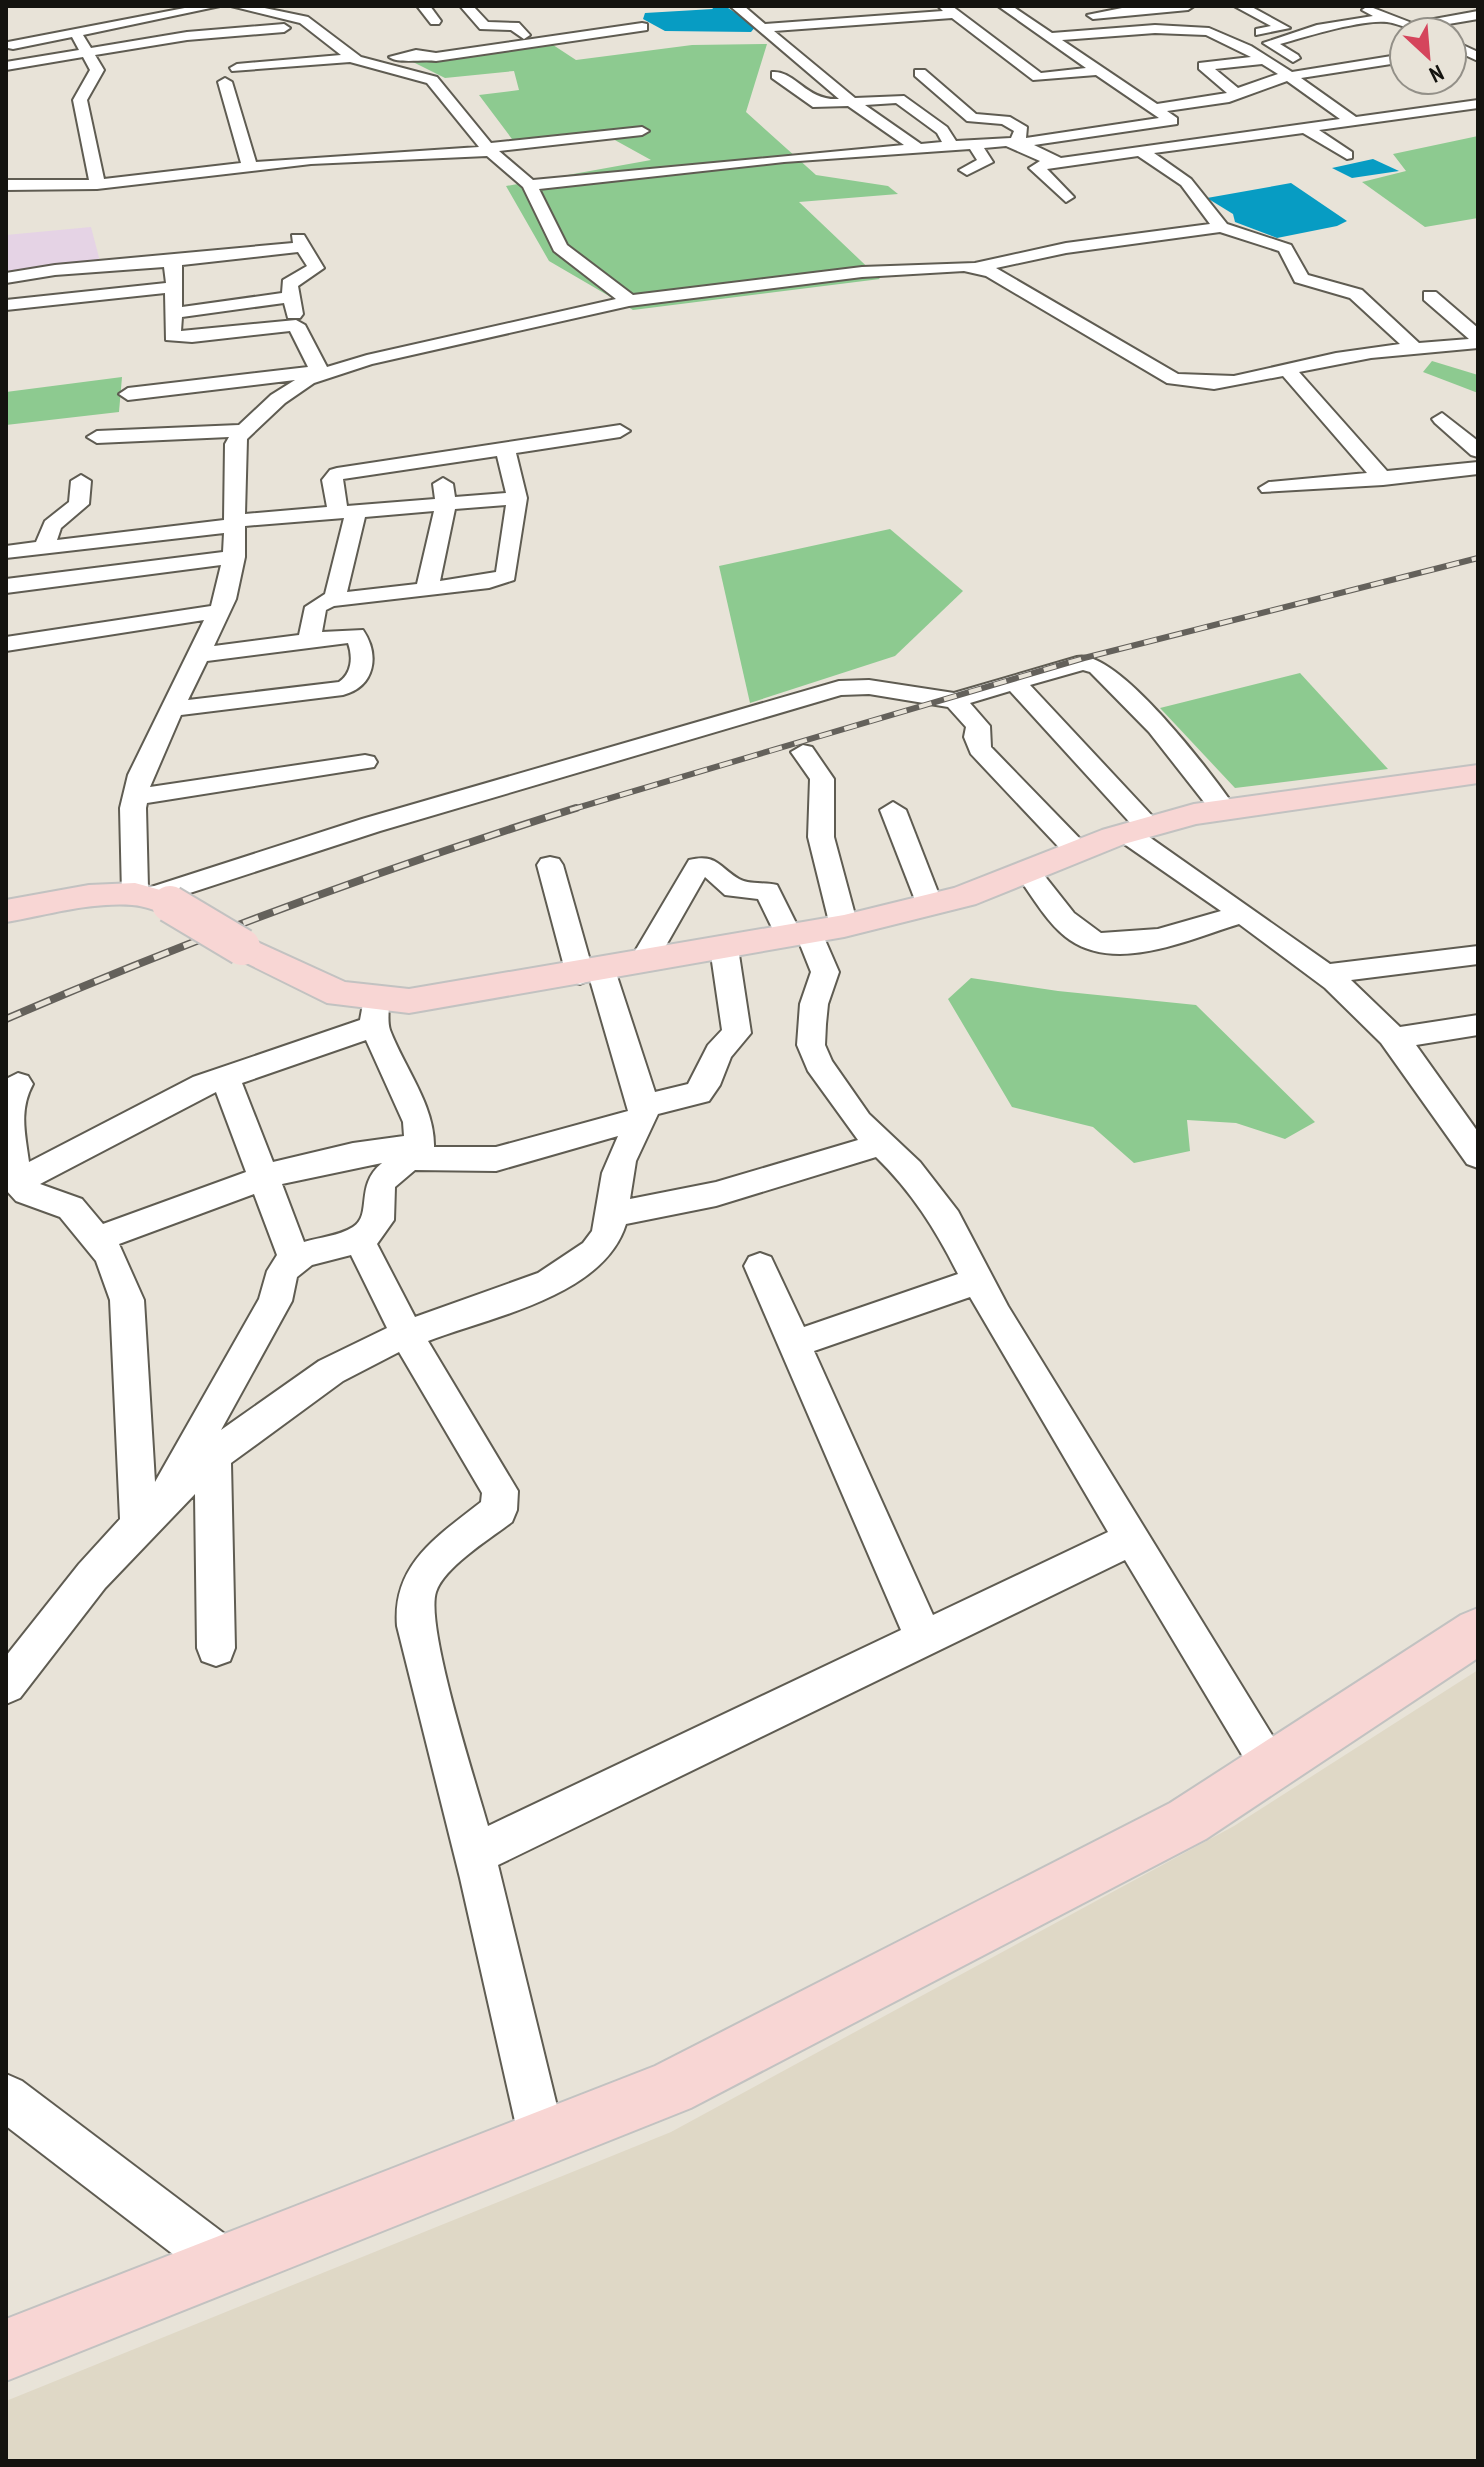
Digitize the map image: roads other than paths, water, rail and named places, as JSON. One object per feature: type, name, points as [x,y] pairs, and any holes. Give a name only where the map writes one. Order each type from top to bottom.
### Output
[{"type":"main road","points":[[6,911],[89,896],[151,899],[375,1013],[409,1001],[844,926],[930,905],[1137,830],[1224,810],[1478,774]]},
{"type":"main road","points":[[6,2350],[671,2088],[1188,1821],[1478,1631]]},
{"type":"street","points":[[6,46],[214,6]]},
{"type":"street","points":[[237,6],[298,19],[313,26],[353,57],[432,80],[488,149],[530,185],[560,248],[629,301]]},
{"type":"street","points":[[423,6],[435,21]]},
{"type":"street","points":[[466,6],[485,26],[514,26],[528,43]]},
{"type":"street","points":[[736,6],[854,104],[919,149]]},
{"type":"street","points":[[1004,6],[1037,22],[1050,37],[1204,143]]},
{"type":"street","points":[[1073,18],[1142,7],[1188,6]]},
{"type":"street","points":[[1220,37],[1284,28],[1240,6]]},
{"type":"street","points":[[1358,6],[1387,18]]},
{"type":"street","points":[[763,28],[950,10],[1038,77],[1098,71]]},
{"type":"street","points":[[165,14],[176,38]]},
{"type":"street","points":[[627,14],[652,40]]},
{"type":"street","points":[[1293,58],[1270,43],[1317,29],[1387,18]]},
{"type":"street","points":[[123,22],[132,49]]},
{"type":"street","points":[[974,30],[1037,22]]},
{"type":"street","points":[[6,66],[132,49],[176,38],[313,26]]},
{"type":"street","points":[[233,64],[528,43],[642,27]]},
{"type":"street","points":[[557,28],[569,37]]},
{"type":"street","points":[[1050,37],[1199,30],[1220,37],[1292,77],[1354,122]]},
{"type":"street","points":[[74,32],[97,73],[82,95],[81,105],[97,184]]},
{"type":"street","points":[[422,76],[470,66],[528,43]]},
{"type":"street","points":[[1237,95],[1204,66],[1261,60]]},
{"type":"street","points":[[1154,109],[1237,95],[1267,81],[1388,61]]},
{"type":"street","points":[[920,73],[972,118],[1016,124],[1022,130],[1018,142]]},
{"type":"street","points":[[777,75],[813,103],[854,104],[899,99],[942,130],[952,146]]},
{"type":"street","points":[[225,82],[250,167]]},
{"type":"street","points":[[1066,197],[1037,168],[1050,162],[1478,104]]},
{"type":"street","points":[[850,122],[878,120]]},
{"type":"street","points":[[530,185],[833,148],[919,149],[1018,142],[1171,121]]},
{"type":"street","points":[[1306,128],[1347,155]]},
{"type":"street","points":[[6,185],[97,184],[311,160],[488,149],[642,131]]},
{"type":"street","points":[[1087,133],[1117,154]]},
{"type":"street","points":[[1018,142],[1050,162]]},
{"type":"street","points":[[967,170],[986,162],[974,144]]},
{"type":"street","points":[[1141,151],[1186,182],[1221,227]]},
{"type":"street","points":[[128,394],[320,372],[629,301],[862,272],[980,267],[1066,248],[1221,227],[1285,248],[1301,278],[1356,294],[1417,350]]},
{"type":"street","points":[[6,278],[168,262],[232,262],[300,242],[316,268],[289,284],[290,297],[296,325],[320,372]]},
{"type":"street","points":[[168,262],[175,268],[172,336],[179,338],[296,325]]},
{"type":"street","points":[[980,267],[1173,379],[1208,384],[1338,357],[1417,350],[1478,340]]},
{"type":"street","points":[[81,320],[84,269]]},
{"type":"street","points":[[6,305],[174,287]]},
{"type":"street","points":[[1430,296],[1478,340]]},
{"type":"street","points":[[173,313],[236,298],[290,297]]},
{"type":"street","points":[[1286,369],[1383,479]]},
{"type":"street","points":[[320,372],[278,399],[239,437],[234,554],[219,611],[153,742],[135,797],[151,899],[371,825],[839,688],[876,686],[939,700],[955,700],[1085,662],[1099,666],[1193,768],[1224,810]]},
{"type":"street","points":[[159,420],[163,390]]},
{"type":"street","points":[[1442,419],[1478,451]]},
{"type":"street","points":[[97,437],[159,420],[239,437]]},
{"type":"street","points":[[334,600],[347,512],[332,480],[337,474],[620,431]]},
{"type":"street","points":[[310,639],[316,607],[334,600],[489,582],[506,575],[517,498],[505,448]]},
{"type":"street","points":[[427,589],[446,503],[438,457]]},
{"type":"street","points":[[1269,488],[1478,468]]},
{"type":"street","points":[[44,548],[52,525],[79,504],[81,481]]},
{"type":"street","points":[[6,552],[235,523],[517,498]]},
{"type":"street","points":[[171,533],[234,554]]},
{"type":"street","points":[[146,536],[147,568]]},
{"type":"street","points":[[6,586],[234,554]]},
{"type":"street","points":[[6,644],[219,611]]},
{"type":"street","points":[[170,709],[343,688],[358,683],[359,638],[347,634],[197,655]]},
{"type":"street","points":[[1015,683],[1137,830],[1240,914],[1325,974],[1393,1038],[1478,1156]]},
{"type":"street","points":[[955,700],[978,726],[976,737],[980,749],[1078,852]]},
{"type":"street","points":[[803,752],[822,779],[821,837],[844,926]]},
{"type":"street","points":[[135,797],[365,762]]},
{"type":"street","points":[[893,810],[930,905]]},
{"type":"street","points":[[6,1685],[50,1635],[91,1577],[150,1514],[213,1459],[332,1370],[407,1335],[548,1284],[597,1250],[608,1234],[614,1214],[621,1161],[643,1112],[550,865]]},
{"type":"street","points":[[642,963],[692,871],[698,866],[715,869],[734,889],[768,891],[825,972],[823,986],[814,1004],[811,1045],[836,1094],[932,1198],[978,1281],[1271,1766]]},
{"type":"street","points":[[1027,871],[1078,933],[1106,945],[1131,944],[1240,914]]},
{"type":"street","points":[[96,1239],[264,1177],[353,1155],[413,1152],[496,1159],[698,1093],[711,1074],[718,1052],[737,1033],[724,948]]},
{"type":"street","points":[[1325,974],[1478,955]]},
{"type":"street","points":[[17,1182],[170,1101],[375,1013],[422,1134],[413,1152],[381,1182],[378,1221],[359,1240],[295,1259],[283,1270],[275,1301],[150,1514]]},
{"type":"street","points":[[1393,1038],[1478,1025]]},
{"type":"street","points":[[225,1077],[295,1259]]},
{"type":"street","points":[[18,1084],[8,1110],[17,1182],[27,1192],[71,1208],[110,1255],[127,1300],[150,1514]]},
{"type":"street","points":[[1448,1113],[1478,1107]]},
{"type":"street","points":[[614,1214],[716,1194],[882,1144]]},
{"type":"street","points":[[359,1240],[407,1335],[500,1491],[499,1510],[434,1564],[419,1584],[415,1607],[418,1640],[475,1854],[542,2139]]},
{"type":"street","points":[[760,1266],[924,1638]]},
{"type":"street","points":[[794,1344],[978,1281]]},
{"type":"street","points":[[213,1459],[216,1648]]},
{"type":"street","points":[[475,1854],[1132,1538]]},
{"type":"street","points":[[6,2097],[225,2264]]},
{"type":"water","points":[[711,6],[725,6],[756,26],[751,32],[665,31],[643,19],[645,13],[713,9]]},
{"type":"water","points":[[1373,159],[1399,171],[1352,178],[1332,168]]},
{"type":"water","points":[[1291,183],[1347,221],[1337,226],[1277,238],[1235,222],[1233,214],[1207,198]]},
{"type":"railway","points":[[570,810],[1084,658],[1478,558]]},
{"type":"railway","points":[[6,1019],[288,906],[576,808]]}]
